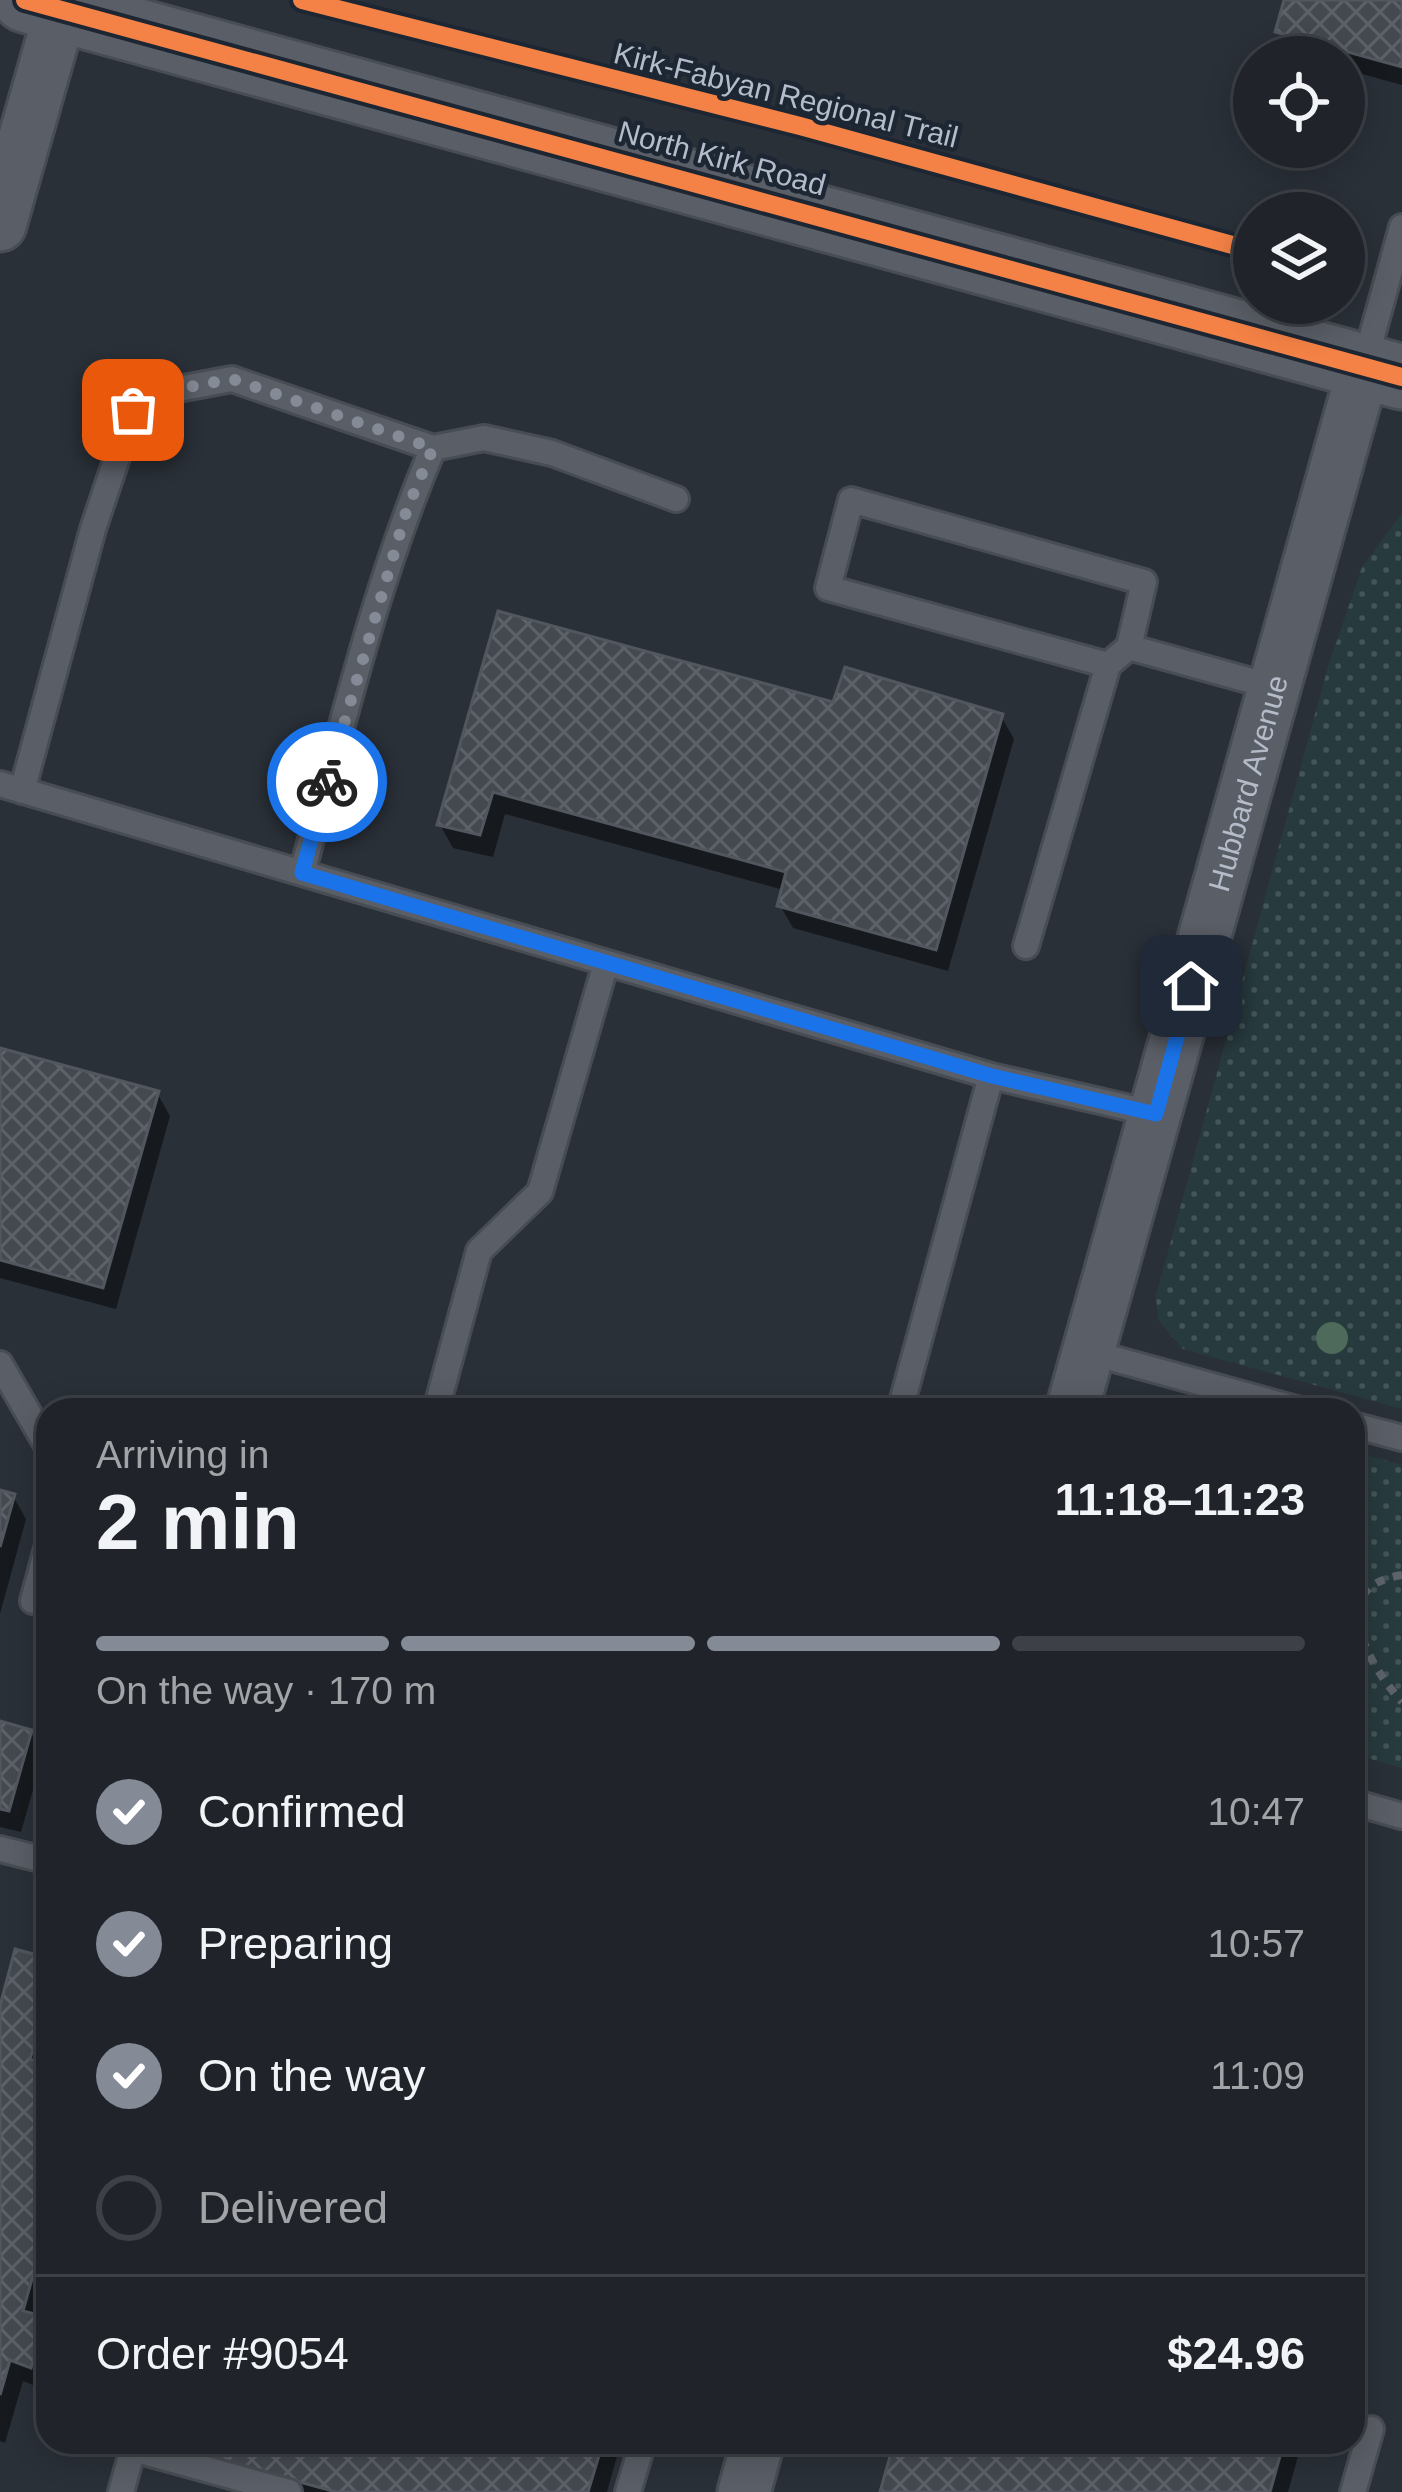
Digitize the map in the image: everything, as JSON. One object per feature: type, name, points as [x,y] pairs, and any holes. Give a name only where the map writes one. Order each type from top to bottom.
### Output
[{"type":"street","points":[[0,225],[43,5]]},
{"type":"street","name":"North Kirk Road","points":[[43,5],[1383,372]]},
{"type":"street","name":"Hubbard Avenue","points":[[1076,1398],[1273,687],[1383,372]]},
{"type":"street","points":[[744,2492],[755,2454]]},
{"type":"lane","points":[[1383,372],[1402,227]]},
{"type":"lane","points":[[676,499],[552,453],[484,438],[433,448],[232,379],[173,390],[133,410],[11,788],[992,1076],[1156,1114]]},
{"type":"lane","points":[[302,873],[369,630],[433,448]]},
{"type":"lane","points":[[1026,946],[1108,665],[1129,647],[1144,582],[850,500],[828,588],[1108,665]]},
{"type":"lane","points":[[1129,647],[1273,687]]},
{"type":"lane","points":[[439,1398],[479,1251],[540,1192],[606,963]]},
{"type":"lane","points":[[904,1398],[992,1076]]},
{"type":"lane","points":[[1089,1352],[1256,1398]]},
{"type":"lane","points":[[0,1364],[36,1426]]},
{"type":"lane","points":[[1365,1427],[1402,1438]]},
{"type":"lane","points":[[33,1601],[36,1590]]},
{"type":"lane","points":[[1365,1805],[1402,1816]]},
{"type":"lane","points":[[0,1849],[36,1858]]},
{"type":"lane","points":[[1365,2450],[1371,2429]]},
{"type":"lane","points":[[121,2492],[132,2454]]},
{"type":"lane","points":[[164,2454],[289,2492]]},
{"type":"lane","points":[[628,2492],[639,2454]]},
{"type":"lane","points":[[1353,2492],[1364,2454]]},
{"type":"path","points":[[1365,1606],[1372,1589],[1402,1574]]},
{"type":"path","points":[[1365,1648],[1402,1702]]},
{"type":"green space","points":[[1402,513],[1402,1409],[1183,1349],[1158,1320],[1156,1296],[1328,667],[1362,567]]},
{"type":"green space","points":[[1365,1454],[1402,1465],[1402,1768],[1365,1757]]},
{"type":"building","points":[[1284,0],[1402,0],[1402,67],[1365,57],[1365,36],[1275,32]]},
{"type":"building","points":[[498,611],[833,702],[845,667],[1003,714],[936,950],[777,906],[786,872],[493,792],[480,835],[437,825]]},
{"type":"building","points":[[0,1048],[159,1091],[103,1288],[0,1260]]},
{"type":"building","points":[[0,1490],[15,1494],[0,1547]]},
{"type":"building","points":[[0,1721],[32,1730],[9,1811],[0,1809]]},
{"type":"building","points":[[15,1949],[36,1955],[36,2039],[30,2059],[36,2061],[36,2265],[23,2311],[36,2314],[36,2351],[31,2368],[10,2360],[0,2395],[0,2006]]},
{"type":"building","points":[[199,2454],[599,2454],[588,2492],[336,2492]]},
{"type":"building","points":[[891,2454],[1281,2454],[1270,2492],[880,2492]]},
{"type":"cycle path","points":[[25,0],[1402,377]]},
{"type":"cycle path","name":"Kirk-Fabyan Regional Trail","points":[[302,0],[800,126],[1233,245]]},
{"type":"way so far","points":[[133,410],[173,390],[232,379],[433,448],[407,509],[327,782]]},
{"type":"route","points":[[327,782],[302,873],[992,1076],[1156,1114],[1191,986]]}]
